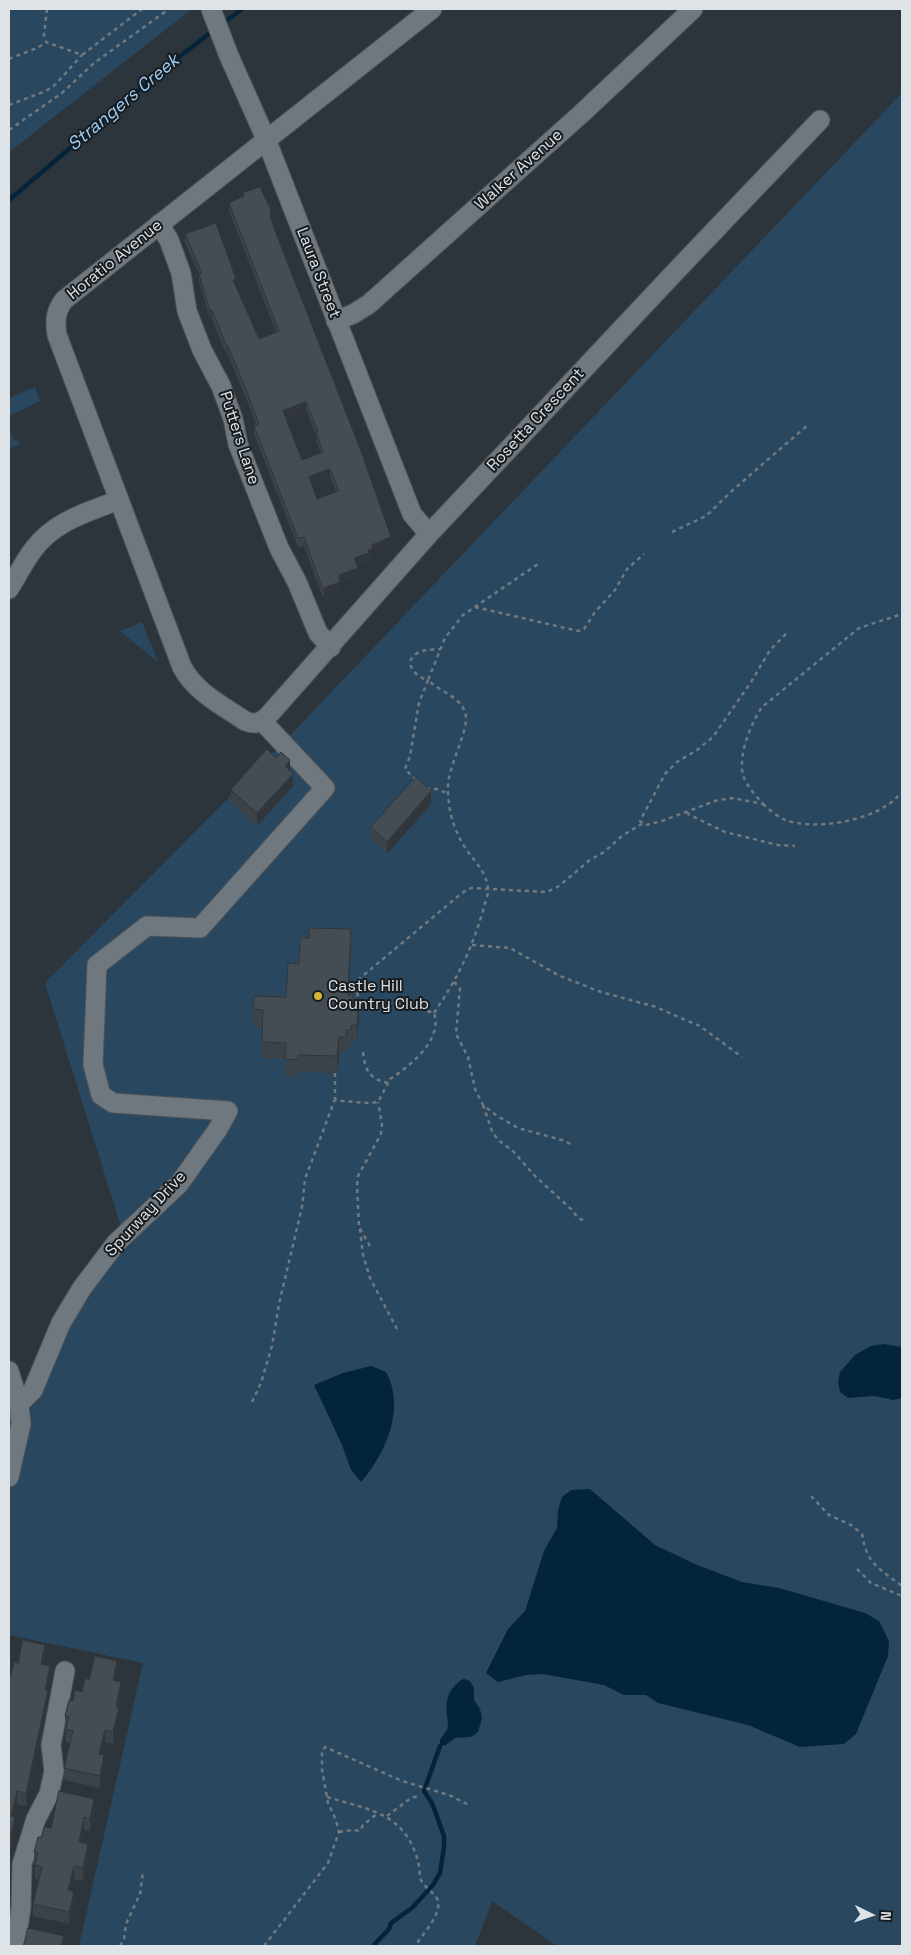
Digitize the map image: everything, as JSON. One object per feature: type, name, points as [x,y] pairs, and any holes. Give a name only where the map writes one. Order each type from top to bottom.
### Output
[{"type":"street","name":"Laura Street","points":[[211,9],[266,139],[412,514],[429,534]]},
{"type":"street","name":"Horatio Avenue","points":[[260,722],[245,721],[205,694],[188,678],[182,667],[57,335],[57,310],[64,300],[432,9]]},
{"type":"street","name":"Walker Avenue","points":[[336,321],[353,314],[369,304],[582,114],[693,9]]},
{"type":"street","name":"Rosetta Crescent","points":[[260,722],[331,646],[429,534],[820,120]]},
{"type":"street","name":"Putters Lane","points":[[160,224],[169,240],[181,273],[187,310],[202,350],[221,386],[233,419],[238,444],[278,548],[297,582],[318,633],[331,646]]},
{"type":"street","points":[[9,589],[34,549],[49,533],[63,523],[119,500]]},
{"type":"street","name":"Spurway Drive","points":[[19,1404],[33,1390],[61,1323],[82,1288],[116,1243],[178,1184],[218,1129],[228,1111],[113,1103],[101,1095],[93,1065],[97,965],[147,926],[200,928],[325,788],[260,722]]},
{"type":"street","points":[[9,1371],[19,1404],[21,1424],[9,1477]]},
{"type":"street","points":[[12,1946],[17,1934],[21,1908],[15,1863],[50,1794],[54,1770],[51,1745],[65,1671]]},
{"type":"path","points":[[46,42],[44,34],[47,9]]},
{"type":"path","points":[[9,105],[46,91],[55,85],[82,55],[142,9]]},
{"type":"path","points":[[9,130],[62,93],[94,63],[169,9]]},
{"type":"path","points":[[46,42],[82,55]]},
{"type":"path","points":[[9,59],[34,48],[42,47],[46,42]]},
{"type":"path","points":[[672,532],[706,516],[809,424]]},
{"type":"path","points":[[475,606],[578,631],[584,630],[595,612],[615,590],[628,569],[644,554]]},
{"type":"path","points":[[418,782],[405,769],[410,756],[419,703],[445,638],[463,615],[538,564]]},
{"type":"path","points":[[899,615],[859,628],[762,707],[754,719],[742,760],[743,775],[762,804],[784,819],[798,823],[828,823],[870,815],[887,806],[902,792]]},
{"type":"path","points":[[762,804],[732,798],[715,801],[662,821],[646,825],[640,821],[664,774],[677,762],[697,750],[713,737],[751,682],[770,650],[786,634]]},
{"type":"path","points":[[434,1013],[454,982],[472,944],[489,889],[482,870],[455,830],[448,793],[452,765],[466,725],[466,716],[461,706],[449,694],[428,680],[416,676],[411,668],[411,660],[414,654],[440,649]]},
{"type":"path","points":[[425,789],[436,789],[448,793]]},
{"type":"path","points":[[688,812],[688,814],[725,832],[770,844],[795,846]]},
{"type":"path","points":[[434,1013],[403,1004],[357,1002],[359,979],[462,893],[471,888],[547,892],[559,886],[622,836],[644,823]]},
{"type":"path","points":[[472,944],[510,948],[560,976],[601,992],[656,1008],[700,1026],[742,1057]]},
{"type":"path","points":[[454,982],[460,988],[456,1034],[468,1057],[475,1089],[492,1131],[498,1140],[513,1151],[535,1176],[571,1209],[578,1218],[585,1221]]},
{"type":"path","points":[[397,1329],[370,1278],[364,1255],[356,1186],[358,1176],[381,1134],[382,1124],[378,1102],[390,1079],[418,1059],[431,1038],[437,1021],[434,1013]]},
{"type":"path","points":[[363,1052],[364,1065],[372,1076],[388,1083]]},
{"type":"path","points":[[252,1402],[261,1383],[272,1346],[279,1304],[302,1207],[305,1179],[335,1099],[335,1073]]},
{"type":"path","points":[[335,1099],[363,1103],[378,1102]]},
{"type":"path","points":[[483,1105],[518,1128],[562,1140],[573,1145]]},
{"type":"path","points":[[360,1227],[370,1246]]},
{"type":"path","points":[[811,1496],[829,1515],[851,1525],[862,1534],[865,1550],[871,1561],[902,1586]]},
{"type":"path","points":[[857,1569],[871,1583],[902,1596]]},
{"type":"path","points":[[264,1946],[328,1863],[339,1832],[326,1797],[322,1770],[322,1751],[325,1747],[402,1781],[449,1795],[469,1806]]},
{"type":"path","points":[[387,1816],[411,1798],[419,1796]]},
{"type":"path","points":[[326,1797],[387,1816],[404,1833],[419,1862],[420,1879],[435,1896],[439,1904],[437,1912],[415,1946]]},
{"type":"path","points":[[339,1832],[360,1831],[363,1825],[378,1813]]},
{"type":"path","points":[[120,1946],[124,1939],[126,1924],[140,1894],[143,1872]]},
{"type":"shaded area","points":[[9,9],[192,9],[9,152]]},
{"type":"shaded area","name":"Castle Hill Country Club","points":[[902,93],[902,1946],[557,1946],[492,1901],[475,1946],[79,1946],[143,1663],[9,1635],[9,1494],[36,1388],[64,1321],[127,1246],[45,983],[279,747]]},
{"type":"shaded area","points":[[35,387],[40,401],[9,416],[9,398]]},
{"type":"shaded area","points":[[9,428],[14,441],[18,440],[20,444],[9,449]]},
{"type":"shaded area","points":[[142,622],[158,662],[120,631]]},
{"type":"shaded area","points":[[883,1344],[902,1347],[902,1398],[893,1400],[874,1396],[848,1398],[840,1392],[838,1382],[840,1372],[855,1355],[871,1346]]},
{"type":"shaded area","points":[[371,1366],[386,1372],[392,1386],[394,1400],[393,1415],[385,1444],[378,1458],[361,1482],[351,1470],[342,1445],[314,1385],[343,1373]]},
{"type":"shaded area","points":[[590,1489],[655,1545],[697,1565],[742,1582],[779,1588],[865,1613],[879,1621],[889,1641],[888,1656],[856,1734],[844,1744],[800,1747],[748,1725],[658,1703],[646,1695],[624,1695],[604,1685],[543,1674],[526,1675],[498,1682],[486,1673],[508,1629],[525,1611],[544,1551],[557,1528],[558,1510],[562,1497],[571,1490]]},
{"type":"shaded area","points":[[464,1679],[472,1683],[474,1700],[480,1709],[482,1718],[478,1732],[471,1737],[455,1738],[446,1745],[440,1746],[440,1740],[448,1728],[447,1703],[449,1694],[457,1683]]},
{"type":"building","points":[[260,187],[271,210],[270,216],[277,236],[361,451],[391,537],[372,545],[372,549],[368,550],[369,553],[354,558],[358,568],[339,575],[340,582],[324,588],[304,537],[298,538],[254,426],[259,424],[228,346],[212,310],[210,311],[199,274],[202,273],[185,234],[216,223],[236,279],[233,280],[259,339],[279,331],[229,203],[244,196],[243,193]],"holes":[[[306,402],[318,431],[316,432],[323,452],[302,460],[283,411]],[[330,469],[339,491],[317,499],[309,477]]]},
{"type":"building","points":[[267,749],[276,758],[281,752],[290,760],[285,766],[293,774],[257,813],[231,790]]},
{"type":"building","points":[[416,777],[431,791],[387,842],[371,827]]},
{"type":"building","name":"Castle Hill Country Club","points":[[309,928],[351,929],[348,995],[353,995],[353,1001],[359,1001],[357,1025],[351,1025],[351,1030],[346,1030],[346,1037],[339,1037],[337,1056],[298,1055],[298,1060],[285,1059],[286,1043],[262,1042],[263,1010],[253,1009],[254,996],[286,997],[288,963],[299,964],[300,938],[309,938]]},
{"type":"building","points":[[23,1640],[45,1645],[41,1664],[50,1666],[45,1690],[48,1690],[26,1793],[17,1791],[11,1816],[15,1817],[11,1836],[9,1835],[9,1675],[11,1675],[14,1662],[18,1663]]},
{"type":"building","points":[[95,1656],[117,1661],[113,1680],[121,1682],[116,1707],[119,1707],[113,1732],[105,1730],[99,1754],[104,1755],[100,1776],[64,1768],[73,1731],[66,1729],[69,1717],[65,1716],[69,1700],[73,1701],[75,1690],[82,1692],[85,1678],[89,1680]]},
{"type":"building","points":[[59,1791],[94,1799],[90,1819],[84,1817],[79,1842],[88,1844],[83,1868],[74,1866],[68,1890],[74,1892],[69,1912],[33,1904],[42,1867],[35,1865],[38,1853],[34,1852],[38,1837],[42,1837],[44,1827],[51,1828]]},
{"type":"building","points":[[28,1928],[64,1936],[61,1946],[24,1946]]},
{"type":"waterway","name":"Strangers Creek","points":[[222,24],[242,9]]},
{"type":"waterway","name":"Strangers Creek","points":[[9,200],[162,70],[214,30]]},
{"type":"waterway","points":[[373,1946],[389,1929],[391,1923],[412,1908],[433,1885],[440,1873],[444,1836],[432,1803],[424,1791],[440,1746]]},
{"type":"place","name":"Castle Hill Country Club","points":[[318,996]]}]
